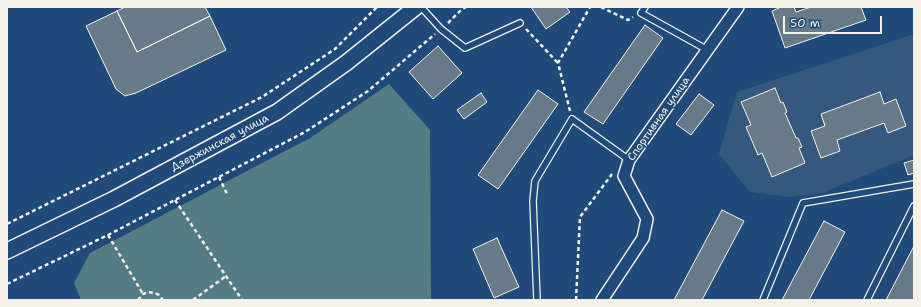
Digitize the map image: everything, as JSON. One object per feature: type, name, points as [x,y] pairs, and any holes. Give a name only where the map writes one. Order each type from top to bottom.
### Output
[{"type":"main road","name":"Дзержинская улица","points":[[7,251],[114,199],[277,112],[346,63],[416,7]]},
{"type":"street","name":"Спортивная улица","points":[[602,300],[643,238],[647,219],[624,176],[629,160],[738,7]]},
{"type":"lane","points":[[421,7],[441,29],[465,48],[520,23]]},
{"type":"lane","points":[[645,7],[641,13],[704,48],[708,48]]},
{"type":"lane","points":[[536,300],[533,201],[535,181],[572,119],[629,160]]},
{"type":"lane","points":[[763,300],[803,203],[914,184]]},
{"type":"lane","points":[[867,300],[914,206]]},
{"type":"path","points":[[7,224],[262,98],[335,49],[377,7]]},
{"type":"path","points":[[7,284],[108,235],[305,132],[368,91],[466,7]]},
{"type":"path","points":[[558,63],[590,7]]},
{"type":"path","points":[[601,7],[628,20],[641,13]]},
{"type":"path","points":[[520,23],[558,63],[572,119]]},
{"type":"path","points":[[218,177],[226,194]]},
{"type":"path","points":[[175,200],[242,300]]},
{"type":"path","points":[[108,235],[143,294]]},
{"type":"path","points":[[193,300],[226,276]]},
{"type":"path","points":[[138,300],[143,294],[148,292],[159,295],[163,300]]},
{"type":"shaded area","points":[[914,34],[914,155],[823,193],[790,197],[750,192],[719,154],[737,92]]},
{"type":"green space","points":[[389,84],[430,130],[431,300],[81,300],[74,283],[90,253],[310,138]]},
{"type":"building","points":[[125,7],[205,7],[210,16],[137,52],[117,11]]},
{"type":"building","points":[[531,7],[566,7],[570,12],[546,29]]},
{"type":"building","points":[[781,7],[794,7],[796,12],[811,7],[861,7],[866,20],[785,48],[772,11]]},
{"type":"building","points":[[117,11],[137,52],[210,16],[226,50],[136,93],[125,96],[116,89],[86,26]]},
{"type":"building","points":[[645,25],[663,38],[603,124],[584,112]]},
{"type":"building","points":[[438,46],[462,73],[433,99],[409,72]]},
{"type":"building","points":[[775,88],[781,103],[783,102],[787,112],[785,113],[796,138],[798,138],[802,147],[799,148],[805,163],[772,177],[762,153],[758,155],[746,127],[751,125],[741,102]]},
{"type":"building","points":[[538,90],[558,104],[498,189],[478,175]]},
{"type":"building","points":[[880,92],[884,104],[896,99],[906,126],[888,133],[884,123],[837,140],[840,151],[821,158],[811,131],[825,126],[821,114]]},
{"type":"building","points":[[481,93],[487,102],[464,119],[457,110]]},
{"type":"building","points":[[699,94],[714,105],[691,135],[676,124]]},
{"type":"building","points":[[914,160],[914,173],[908,175],[904,163]]},
{"type":"building","points":[[722,210],[744,221],[702,300],[674,300]]},
{"type":"building","points":[[824,221],[845,232],[809,300],[782,300]]},
{"type":"building","points":[[497,238],[519,287],[494,298],[473,249]]},
{"type":"building","points":[[914,246],[914,300],[886,300]]}]
